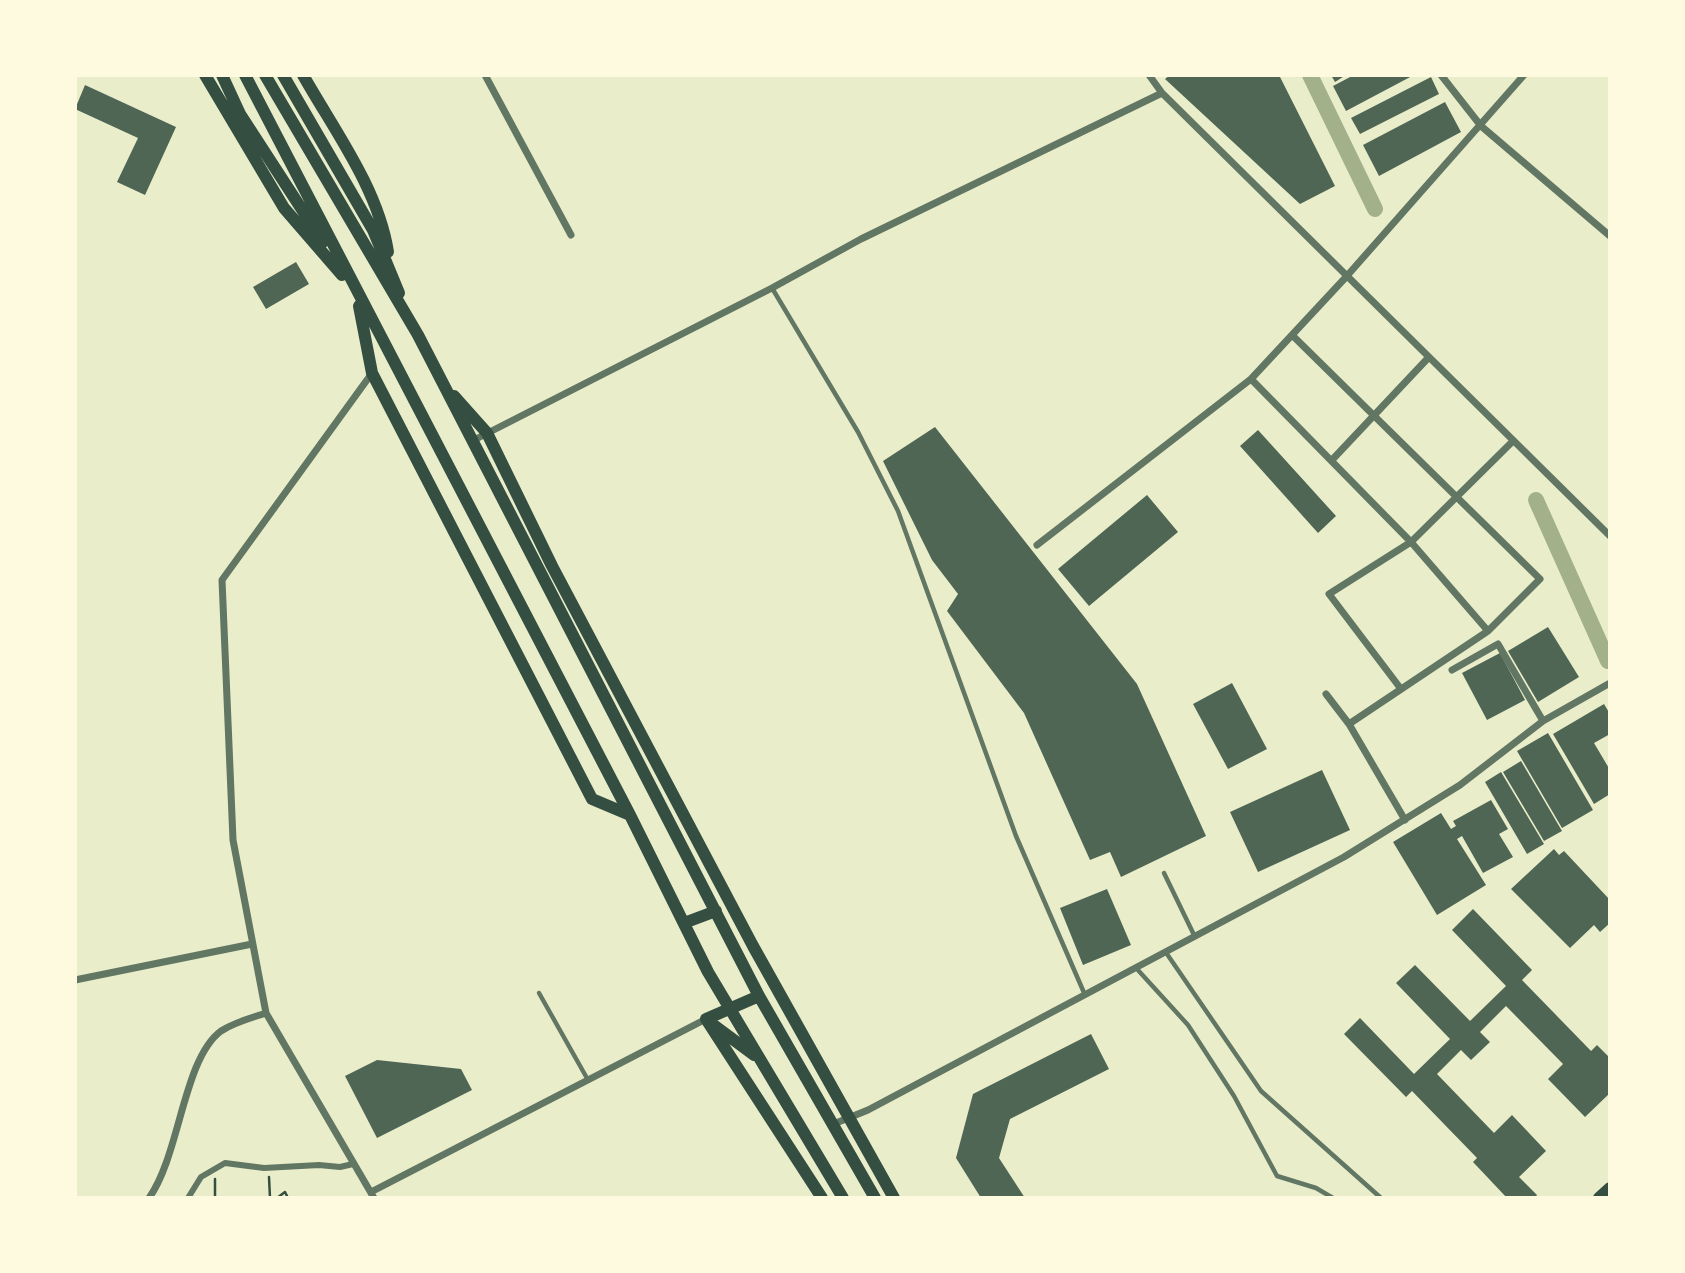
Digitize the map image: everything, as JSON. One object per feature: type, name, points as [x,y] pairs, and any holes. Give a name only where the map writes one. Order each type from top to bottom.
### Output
[{"type":"main road","points":[[205,75],[284,208],[356,291]]},
{"type":"main road","points":[[222,75],[240,114],[356,291],[372,373],[592,799],[630,815]]},
{"type":"main road","points":[[245,75],[684,923],[730,1009],[843,1198]]},
{"type":"main road","points":[[265,75],[418,335],[759,996],[875,1198]]},
{"type":"main road","points":[[283,75],[351,189],[418,335]]},
{"type":"main road","points":[[303,75],[377,210],[385,234],[391,273]]},
{"type":"main road","points":[[446,389],[475,416],[487,433],[552,566],[753,946],[852,1117],[894,1198]]},
{"type":"main road","points":[[684,923],[716,911]]},
{"type":"main road","points":[[753,946],[759,996]]},
{"type":"main road","points":[[706,1019],[759,996]]},
{"type":"main road","points":[[706,1019],[760,1060]]},
{"type":"main road","points":[[706,1019],[822,1198]]},
{"type":"main road","points":[[1599,1198],[1610,1188]]},
{"type":"street","points":[[485,75],[571,235]]},
{"type":"street","points":[[1149,75],[1162,93],[1610,536]]},
{"type":"street","points":[[1441,75],[1480,126],[1610,236]]},
{"type":"street","points":[[1037,545],[1251,379],[1346,277],[1524,75]]},
{"type":"street","points":[[474,440],[772,288],[860,239],[1162,93]]},
{"type":"street","points":[[1292,335],[1540,579],[1488,631],[1349,724]]},
{"type":"street","points":[[1332,460],[1429,357]]},
{"type":"street","points":[[372,373],[222,580],[233,840],[266,1013],[372,1195],[706,1019]]},
{"type":"street","points":[[1251,379],[1411,542],[1488,631]]},
{"type":"street","points":[[1401,689],[1329,594],[1411,542],[1512,442]]},
{"type":"street","points":[[1452,670],[1498,644],[1543,721]]},
{"type":"street","points":[[831,1125],[852,1117],[1167,954],[1405,820],[1460,785],[1543,721],[1610,683]]},
{"type":"street","points":[[1326,695],[1349,724],[1405,820]]},
{"type":"street","points":[[75,980],[252,944]]},
{"type":"street","points":[[149,1198],[159,1183],[172,1152],[193,1078],[205,1050],[220,1032],[242,1020],[266,1013]]},
{"type":"street","points":[[188,1198],[201,1178],[225,1163],[271,1167],[340,1167],[353,1164]]},
{"type":"lane","points":[[772,288],[858,432],[898,511],[1016,836],[1086,995]]},
{"type":"lane","points":[[1164,873],[1195,938]]},
{"type":"lane","points":[[1167,954],[1261,1091],[1381,1198]]},
{"type":"lane","points":[[1138,969],[1188,1025],[1234,1096],[1277,1176],[1317,1188],[1333,1198]]},
{"type":"lane","points":[[539,993],[588,1080]]},
{"type":"path","points":[[270,1198],[267,1185],[271,1167]]},
{"type":"path","points":[[212,1169],[216,1183],[215,1198]]},
{"type":"path","points":[[277,1198],[285,1192],[288,1198]]},
{"type":"building","points":[[1170,75],[1279,75],[1335,186],[1300,204],[1165,79]]},
{"type":"building","points":[[1331,75],[1346,75],[1335,82]]},
{"type":"building","points":[[1354,75],[1414,75],[1346,111],[1333,86]]},
{"type":"building","points":[[1431,77],[1439,94],[1360,134],[1351,118]]},
{"type":"building","points":[[85,85],[176,127],[145,195],[117,182],[138,138],[75,109]]},
{"type":"building","points":[[1445,102],[1461,132],[1379,176],[1363,145]]},
{"type":"building","points":[[296,262],[309,284],[266,309],[253,287]]},
{"type":"building","points":[[935,427],[1137,684],[1206,836],[1121,877],[1110,852],[1090,860],[1024,713],[947,611],[958,594],[932,560],[883,461]]},
{"type":"building","points":[[1258,430],[1336,516],[1318,533],[1240,446]]},
{"type":"building","points":[[1147,495],[1178,532],[1089,606],[1058,569]]},
{"type":"building","points":[[1548,627],[1579,677],[1538,702],[1508,651]]},
{"type":"building","points":[[1500,653],[1525,700],[1487,720],[1462,673]]},
{"type":"building","points":[[1232,683],[1267,749],[1228,769],[1193,704]]},
{"type":"building","points":[[1604,704],[1610,714],[1610,734],[1594,743],[1610,770],[1610,794],[1594,804],[1553,734]]},
{"type":"building","points":[[1548,733],[1593,810],[1562,828],[1517,751]]},
{"type":"building","points":[[1521,761],[1562,831],[1544,841],[1503,772]]},
{"type":"building","points":[[1322,770],[1350,830],[1258,872],[1230,812]]},
{"type":"building","points":[[1501,772],[1544,844],[1527,854],[1485,782]]},
{"type":"building","points":[[1491,800],[1508,829],[1499,834],[1513,857],[1483,873],[1462,836],[1457,839],[1486,885],[1437,915],[1393,842],[1441,813],[1451,829],[1456,826],[1453,821]]},
{"type":"building","points":[[1554,849],[1559,855],[1564,851],[1610,900],[1610,923],[1600,932],[1594,925],[1570,948],[1511,889]]},
{"type":"building","points":[[1107,889],[1131,945],[1083,965],[1060,908]]},
{"type":"building","points":[[1473,909],[1532,970],[1522,980],[1591,1051],[1597,1045],[1610,1058],[1610,1093],[1585,1117],[1548,1079],[1563,1064],[1506,1006],[1480,1032],[1490,1042],[1471,1060],[1461,1050],[1437,1074],[1494,1133],[1512,1115],[1546,1151],[1519,1177],[1537,1195],[1535,1198],[1507,1198],[1473,1162],[1477,1158],[1412,1091],[1406,1097],[1344,1034],[1360,1018],[1414,1074],[1450,1039],[1396,983],[1415,965],[1470,1021],[1506,986],[1452,930]]},
{"type":"building","points":[[1091,1034],[1109,1069],[1010,1119],[999,1158],[1025,1198],[981,1198],[956,1158],[973,1094]]},
{"type":"building","points":[[377,1060],[461,1069],[472,1090],[377,1138],[345,1076]]},
{"type":"waterway","points":[[1310,75],[1375,209]]},
{"type":"waterway","points":[[1536,500],[1608,661]]}]
